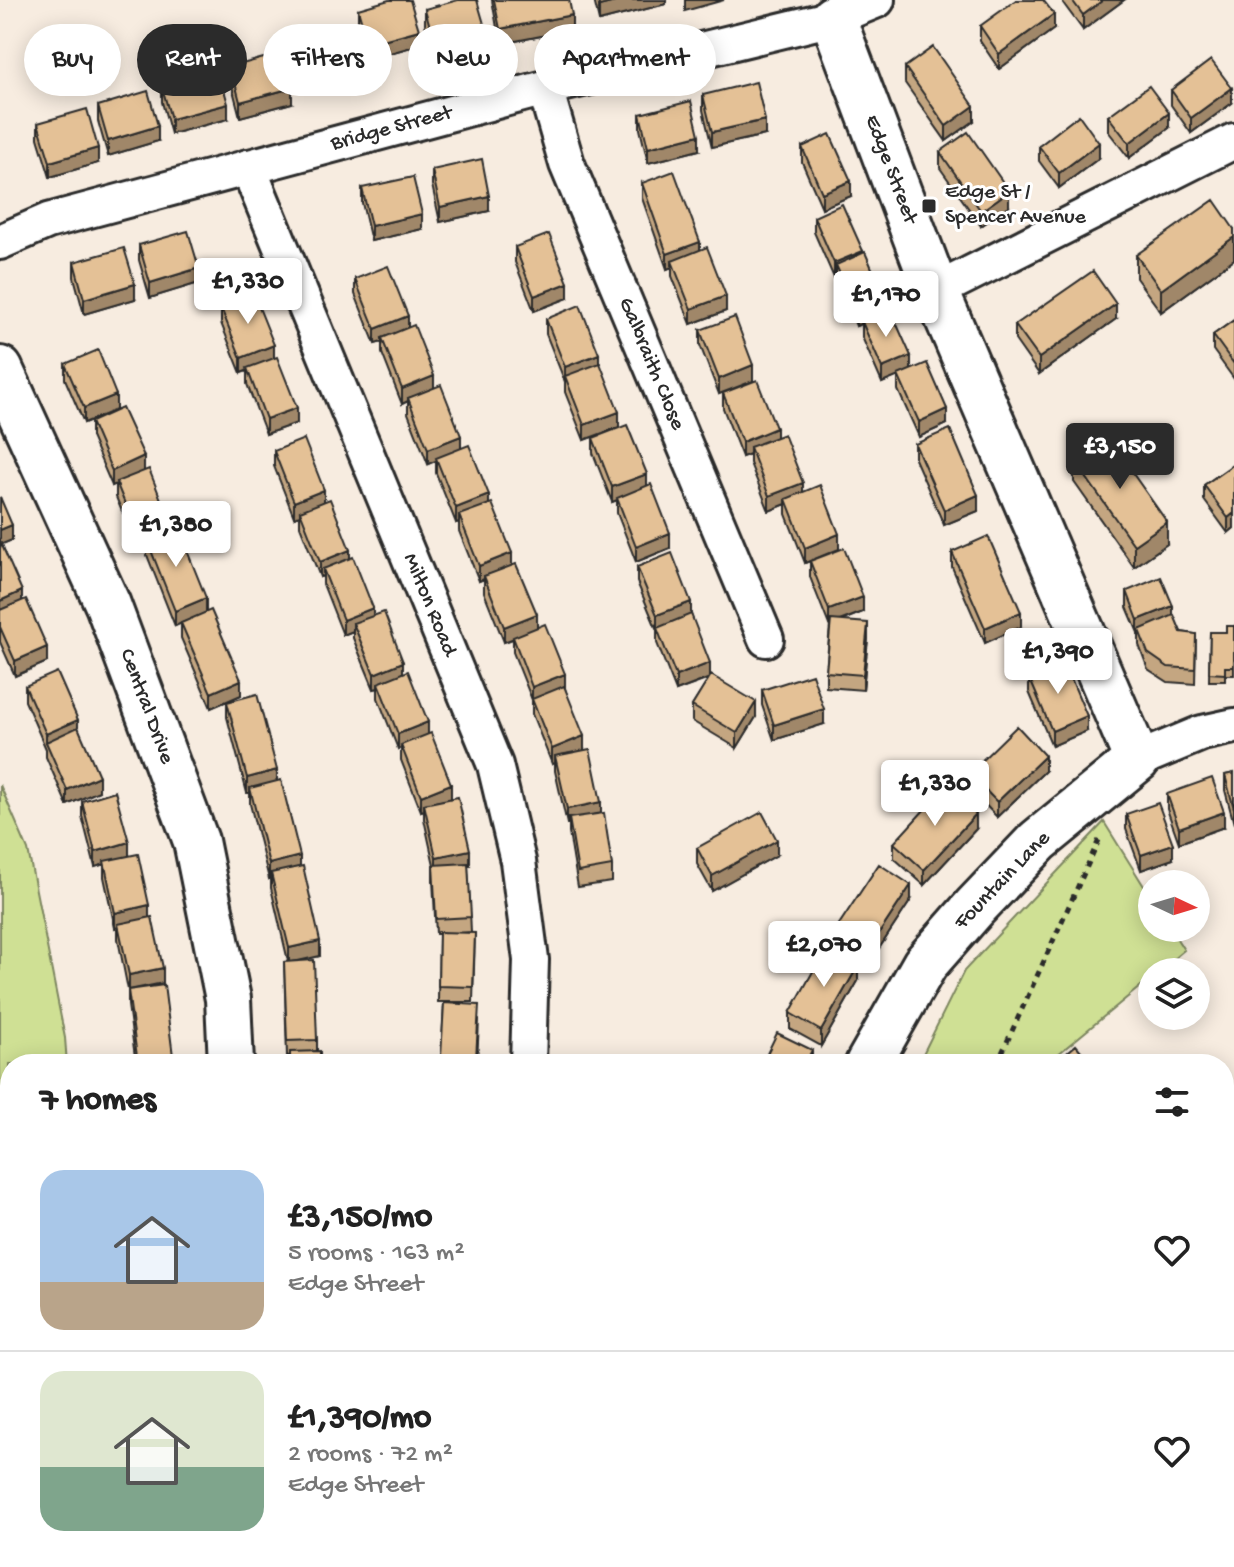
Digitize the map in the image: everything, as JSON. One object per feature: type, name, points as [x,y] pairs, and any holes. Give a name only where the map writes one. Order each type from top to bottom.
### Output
[{"type":"street","name":"Bridge Street","points":[[716,46],[833,18],[877,0]]},
{"type":"street","name":"Edge Street","points":[[833,18],[936,291],[1137,760]]},
{"type":"street","name":"Bridge Street","points":[[0,242],[48,221],[534,91]]},
{"type":"street","name":"Galbraith Close","points":[[547,96],[567,164],[766,639]]},
{"type":"street","points":[[936,291],[1231,150]]},
{"type":"street","name":"Milton Road","points":[[248,167],[495,765],[518,861],[531,960],[528,1054]]},
{"type":"street","name":"Central Drive","points":[[0,369],[108,605],[196,841],[228,999],[231,1054]]},
{"type":"street","points":[[1137,760],[1202,733],[1234,726]]},
{"type":"street","name":"Fountain Lane","points":[[874,1054],[925,964],[975,907],[1038,841],[1137,760]]},
{"type":"path","points":[[1002,1054],[1104,830],[1088,801]]},
{"type":"green space","points":[[0,785],[28,850],[66,1054],[0,1054]]},
{"type":"green space","points":[[1104,822],[1138,877],[1138,942],[1179,942],[1184,950],[1175,958],[1138,958],[1138,988],[1058,1054],[923,1054],[964,971]]},
{"type":"building","points":[[389,0],[410,0],[417,24],[408,24],[408,33],[392,37],[392,24],[362,24],[358,9]]},
{"type":"building","points":[[458,0],[477,0],[484,24],[429,24],[425,9]]},
{"type":"building","points":[[494,0],[569,0],[572,15],[518,26],[499,24]]},
{"type":"building","points":[[598,0],[623,0],[599,6]]},
{"type":"building","points":[[1016,0],[1043,0],[1054,14],[999,54],[980,26]]},
{"type":"building","points":[[1072,0],[1103,0],[1083,15]]},
{"type":"building","points":[[933,47],[974,106],[946,126],[905,67]]},
{"type":"building","points":[[263,58],[263,96],[240,102],[238,96],[247,96],[247,63]]},
{"type":"building","points":[[1211,60],[1232,88],[1191,118],[1171,90]]},
{"type":"building","points":[[756,82],[765,120],[712,132],[703,96],[716,96],[716,92]]},
{"type":"building","points":[[1149,86],[1169,113],[1129,143],[1108,116]]},
{"type":"building","points":[[137,94],[149,96],[158,126],[108,141],[98,106]]},
{"type":"building","points":[[165,96],[226,96],[228,104],[171,119]]},
{"type":"building","points":[[691,101],[699,135],[648,148],[640,114]]},
{"type":"building","points":[[87,109],[98,148],[50,162],[38,123]]},
{"type":"building","points":[[1079,115],[1099,143],[1059,173],[1039,146]]},
{"type":"building","points":[[968,132],[1009,191],[981,211],[940,152]]},
{"type":"building","points":[[830,134],[851,181],[822,193],[802,147]]},
{"type":"building","points":[[482,159],[489,196],[440,207],[432,170]]},
{"type":"building","points":[[674,171],[700,242],[667,254],[642,183]]},
{"type":"building","points":[[413,177],[422,214],[371,226],[362,188]]},
{"type":"building","points":[[1214,200],[1234,229],[1234,237],[1161,290],[1136,255]]},
{"type":"building","points":[[842,204],[863,251],[834,263],[814,217]]},
{"type":"building","points":[[188,231],[199,268],[150,283],[139,245]]},
{"type":"building","points":[[549,234],[568,283],[534,296],[515,247]]},
{"type":"building","points":[[707,247],[726,296],[691,309],[672,261]]},
{"type":"building","points":[[124,248],[135,284],[84,299],[74,262]]},
{"type":"building","points":[[865,252],[885,299],[856,311],[836,265]]},
{"type":"building","points":[[388,266],[408,316],[375,329],[355,279]]},
{"type":"building","points":[[1093,271],[1116,304],[1039,358],[1015,325]]},
{"type":"building","points":[[254,295],[274,345],[241,358],[221,308]]},
{"type":"building","points":[[580,305],[599,354],[565,367],[546,319]]},
{"type":"building","points":[[890,309],[911,356],[882,368],[862,322]]},
{"type":"building","points":[[735,317],[753,365],[719,379],[700,330]]},
{"type":"building","points":[[1234,320],[1234,364],[1213,335]]},
{"type":"building","points":[[414,325],[434,376],[402,389],[382,338]]},
{"type":"building","points":[[98,350],[116,395],[84,408],[65,364]]},
{"type":"building","points":[[277,357],[297,408],[266,419],[247,368]]},
{"type":"building","points":[[600,363],[619,412],[584,425],[565,376]]},
{"type":"building","points":[[927,363],[947,409],[919,422],[898,375]]},
{"type":"building","points":[[757,380],[776,428],[742,442],[723,393]]},
{"type":"building","points":[[441,385],[461,436],[428,449],[408,398]]},
{"type":"building","points":[[122,408],[144,456],[112,471],[91,422]]},
{"type":"building","points":[[627,425],[647,474],[612,487],[593,438]]},
{"type":"building","points":[[950,429],[978,495],[944,510],[915,444]]},
{"type":"building","points":[[784,434],[803,483],[769,496],[750,447]]},
{"type":"building","points":[[1107,437],[1167,522],[1134,545],[1074,460]]},
{"type":"building","points":[[304,439],[324,490],[294,502],[274,451]]},
{"type":"building","points":[[469,445],[489,495],[456,508],[436,458]]},
{"type":"building","points":[[1234,464],[1234,513],[1228,518],[1204,485]]},
{"type":"building","points":[[149,469],[169,520],[137,533],[116,482]]},
{"type":"building","points":[[651,484],[670,533],[636,547],[617,498]]},
{"type":"building","points":[[820,485],[839,534],[805,548],[786,499]]},
{"type":"building","points":[[0,497],[12,525],[0,530]]},
{"type":"building","points":[[330,499],[350,550],[320,562],[300,511]]},
{"type":"building","points":[[492,503],[512,553],[479,566],[459,515]]},
{"type":"building","points":[[178,528],[206,598],[175,611],[147,540]]},
{"type":"building","points":[[988,536],[1021,612],[985,628],[952,552]]},
{"type":"building","points":[[0,543],[22,591],[0,601]]},
{"type":"building","points":[[844,548],[863,597],[829,610],[810,561]]},
{"type":"building","points":[[672,553],[691,602],[657,615],[637,567]]},
{"type":"building","points":[[353,557],[373,608],[343,620],[323,569]]},
{"type":"building","points":[[516,564],[537,614],[504,627],[484,576]]},
{"type":"building","points":[[1161,577],[1173,606],[1138,620],[1127,591]]},
{"type":"building","points":[[26,599],[47,647],[15,661],[0,627],[0,610]]},
{"type":"building","points":[[211,610],[241,680],[211,693],[181,623]]},
{"type":"building","points":[[384,612],[403,662],[374,674],[353,623]]},
{"type":"building","points":[[691,614],[710,663],[676,676],[657,628]]},
{"type":"building","points":[[1174,615],[1181,632],[1196,634],[1195,669],[1168,667],[1148,653],[1139,630]]},
{"type":"building","points":[[831,620],[868,623],[863,675],[826,672]]},
{"type":"building","points":[[545,624],[565,674],[532,687],[513,637]]},
{"type":"building","points":[[1226,626],[1234,626],[1234,667],[1225,667],[1225,674],[1209,673],[1210,632],[1226,632]]},
{"type":"building","points":[[1064,662],[1087,716],[1052,731],[1029,677]]},
{"type":"building","points":[[408,671],[428,722],[398,734],[378,683]]},
{"type":"building","points":[[57,672],[78,720],[46,734],[25,686]]},
{"type":"building","points":[[812,674],[824,709],[774,725],[762,690]]},
{"type":"building","points":[[711,675],[756,702],[737,733],[692,706]]},
{"type":"building","points":[[564,686],[584,736],[552,749],[532,699]]},
{"type":"building","points":[[257,694],[277,770],[247,778],[227,702]]},
{"type":"building","points":[[1017,726],[1045,756],[997,802],[969,773]]},
{"type":"building","points":[[78,727],[99,776],[67,790],[46,742]]},
{"type":"building","points":[[431,733],[451,784],[421,796],[401,745]]},
{"type":"building","points":[[590,749],[601,802],[567,809],[555,756]]},
{"type":"building","points":[[1234,773],[1234,809],[1225,775]]},
{"type":"building","points":[[1212,778],[1224,812],[1179,828],[1167,794]]},
{"type":"building","points":[[281,780],[300,856],[269,864],[250,788]]},
{"type":"building","points":[[946,786],[976,814],[924,870],[894,843]]},
{"type":"building","points":[[115,791],[129,842],[95,852],[82,801]]},
{"type":"building","points":[[458,797],[470,850],[436,857],[424,804]]},
{"type":"building","points":[[1158,803],[1173,844],[1141,855],[1126,814]]},
{"type":"building","points":[[762,812],[777,840],[712,876],[697,848]]},
{"type":"building","points":[[604,813],[612,866],[578,872],[569,818]]},
{"type":"building","points":[[138,854],[149,905],[115,913],[104,861]]},
{"type":"building","points":[[468,863],[471,917],[436,919],[433,865]]},
{"type":"building","points":[[879,864],[911,885],[868,950],[836,929]]},
{"type":"building","points":[[303,866],[320,941],[289,948],[271,873]]},
{"type":"building","points":[[152,917],[163,968],[129,975],[118,924]]},
{"type":"building","points":[[439,932],[475,933],[473,987],[438,986]]},
{"type":"building","points":[[826,948],[858,966],[821,1031],[790,1013]]},
{"type":"building","points":[[314,960],[317,1040],[287,1041],[284,962]]},
{"type":"building","points":[[164,985],[173,1054],[137,1054],[128,990]]},
{"type":"building","points":[[444,1003],[479,1005],[476,1054],[441,1054]]},
{"type":"building","points":[[777,1033],[812,1050],[810,1054],[767,1054]]},
{"type":"building","points":[[1076,1045],[1084,1054],[1066,1054]]},
{"type":"building","points":[[320,1051],[320,1054],[290,1054]]},
{"type":"place","name":"Edge St / Spencer Avenue","points":[[929,206]]}]
